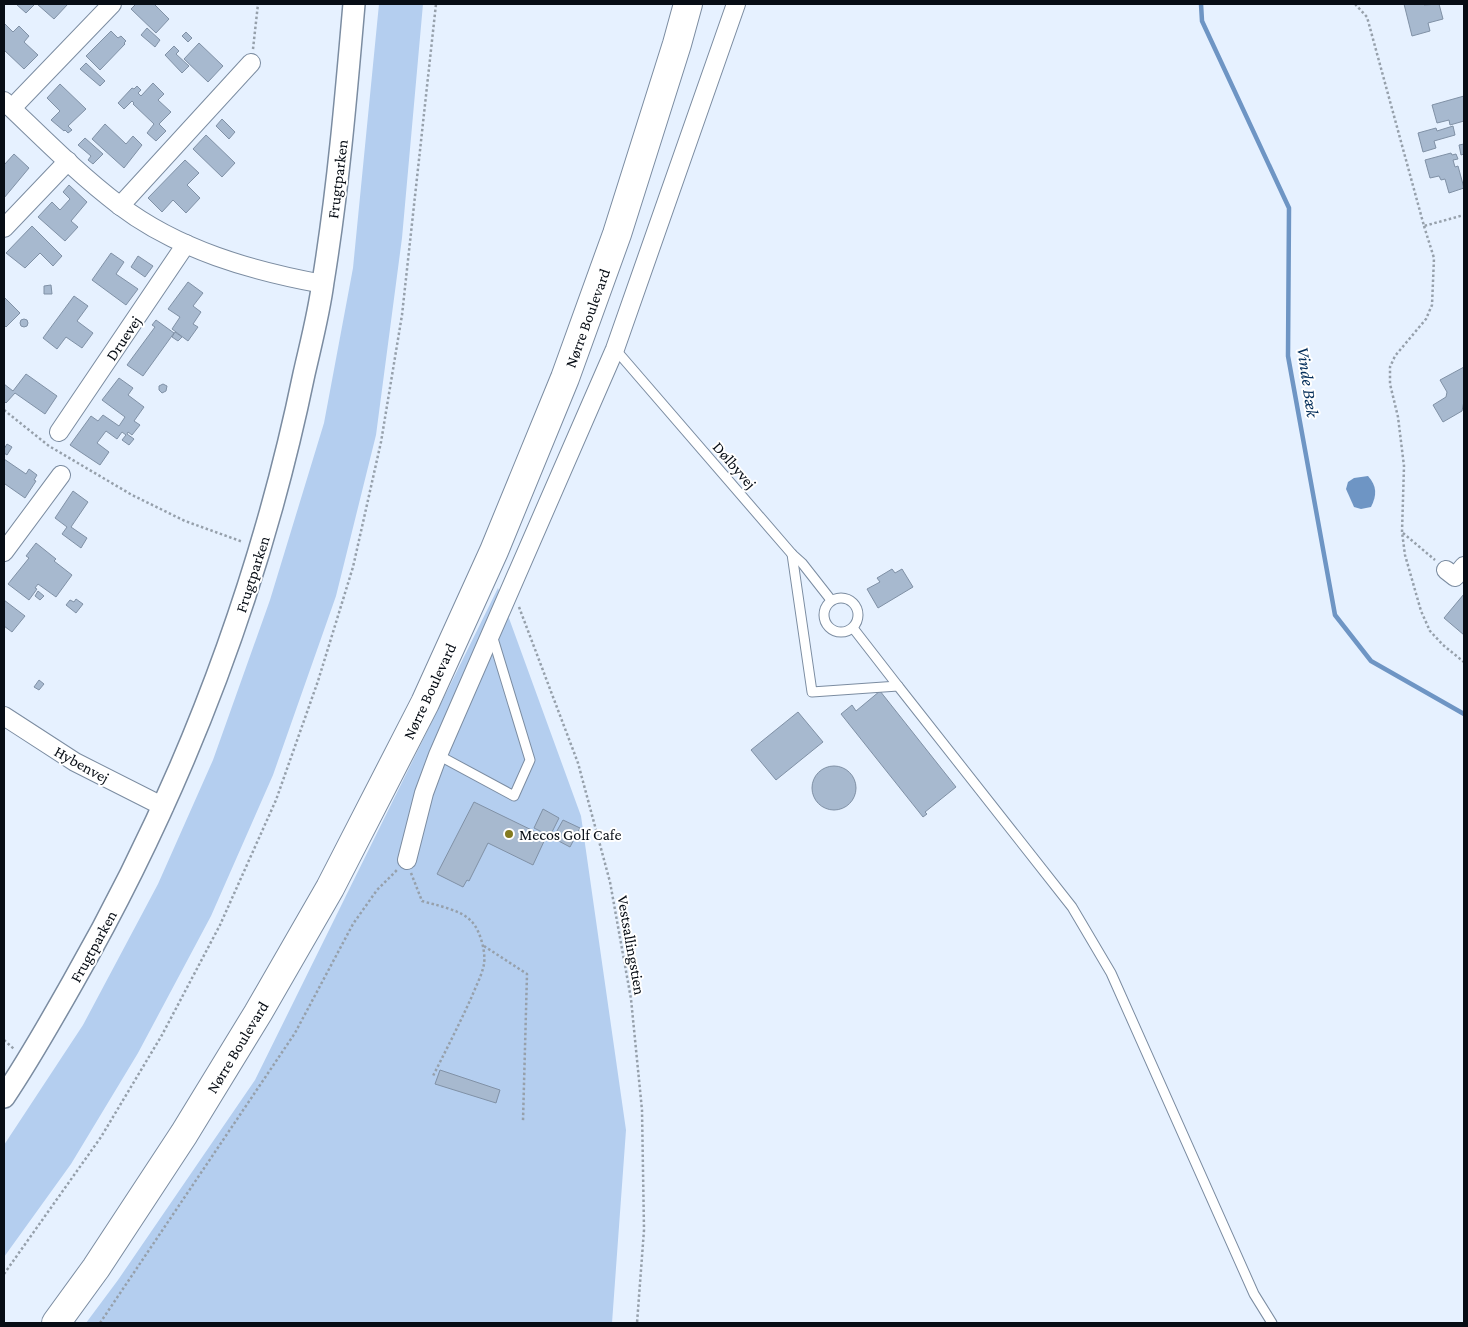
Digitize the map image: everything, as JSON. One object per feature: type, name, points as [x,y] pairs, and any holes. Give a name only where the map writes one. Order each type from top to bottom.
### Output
[{"type":"highway","name":"Nørre Boulevard","points":[[56,1323],[96,1268],[179,1142],[258,1013],[330,888],[425,703],[494,551],[565,378],[617,234],[688,4]]},
{"type":"street","points":[[112,4],[8,105],[120,206],[153,227],[186,244],[228,261],[268,273],[323,284]]},
{"type":"street","name":"Frugtparken","points":[[4,1097],[28,1062],[104,928],[164,807],[221,667],[261,548],[291,438],[323,284],[342,143],[354,4]]},
{"type":"street","points":[[407,860],[424,793],[438,755],[615,349],[736,4]]},
{"type":"street","points":[[120,206],[251,63]]},
{"type":"street","points":[[4,228],[68,161]]},
{"type":"street","name":"Druevej","points":[[59,432],[186,244]]},
{"type":"street","points":[[4,552],[61,475]]},
{"type":"street","points":[[1446,570],[1454,577],[1464,566]]},
{"type":"street","name":"Hybenvej","points":[[4,716],[74,762],[164,807]]},
{"type":"lane","name":"Dølbyvej","points":[[615,349],[792,554],[802,563],[831,600]]},
{"type":"lane","points":[[792,554],[812,692],[898,686]]},
{"type":"lane","points":[[840,597],[848,599],[855,604],[859,612],[858,621],[854,628],[845,632],[835,632],[827,626],[823,617],[825,607],[831,600],[840,597]]},
{"type":"lane","points":[[854,628],[1077,915],[1110,973],[1254,1294],[1272,1323]]},
{"type":"lane","points":[[438,755],[514,796],[530,760],[492,632]]},
{"type":"path","points":[[251,63],[258,4]]},
{"type":"path","points":[[4,1274],[101,1137],[162,1035],[216,934],[276,800],[318,681],[353,567],[382,442],[402,315],[436,4]]},
{"type":"path","points":[[1356,4],[1366,17],[1434,258],[1432,306],[1426,319],[1395,356],[1390,367],[1390,384],[1398,417],[1404,466],[1402,532],[1420,612],[1430,631],[1443,645],[1464,662]]},
{"type":"path","points":[[1424,226],[1464,215]]},
{"type":"path","points":[[4,410],[49,446],[132,496],[185,521],[261,548]]},
{"type":"path","points":[[1402,532],[1446,570]]},
{"type":"path","name":"Vestsallingstien","points":[[512,586],[578,763],[610,882],[631,999],[642,1110],[644,1230],[637,1323]]},
{"type":"path","points":[[100,1323],[295,1033],[354,924],[377,890],[407,860],[422,901],[449,908],[468,918],[473,922],[484,946],[484,962],[481,974],[465,1012],[433,1076]]},
{"type":"path","points":[[484,946],[527,974],[523,1121]]},
{"type":"shaded area","points":[[379,4],[423,4],[402,238],[376,435],[336,596],[273,775],[211,916],[138,1053],[71,1164],[4,1257],[4,1145],[83,1025],[158,884],[213,760],[270,600],[324,423],[353,268]]},
{"type":"shaded area","points":[[1368,476],[1373,483],[1375,491],[1371,507],[1361,509],[1354,507],[1346,489],[1348,482],[1354,478]]},
{"type":"shaded area","points":[[498,588],[581,816],[626,1130],[612,1323],[86,1323],[118,1280],[255,1080]]},
{"type":"building","points":[[16,4],[35,4],[26,13]]},
{"type":"building","points":[[37,4],[68,4],[54,19]]},
{"type":"building","points":[[136,4],[154,4],[169,19],[156,33],[131,9]]},
{"type":"building","points":[[1404,4],[1439,4],[1443,19],[1428,23],[1430,31],[1412,36]]},
{"type":"building","points":[[4,23],[13,32],[19,26],[29,36],[24,42],[38,55],[24,69],[4,50]]},
{"type":"building","points":[[147,28],[160,40],[155,47],[141,35]]},
{"type":"building","points":[[111,31],[118,38],[121,36],[126,41],[100,70],[86,56]]},
{"type":"building","points":[[186,32],[192,38],[188,42],[182,36]]},
{"type":"building","points":[[199,43],[223,66],[208,82],[184,59]]},
{"type":"building","points":[[174,46],[179,51],[176,54],[189,66],[182,73],[165,55]]},
{"type":"building","points":[[86,63],[105,81],[100,86],[80,69]]},
{"type":"building","points":[[153,83],[164,94],[158,100],[171,112],[159,124],[166,131],[156,141],[147,133],[154,124],[132,101],[124,109],[118,103],[132,88],[134,89],[137,86],[141,90],[138,93],[141,96]]},
{"type":"building","points":[[60,84],[86,109],[68,126],[72,130],[68,133],[51,120],[60,111],[47,98]]},
{"type":"building","points":[[1464,96],[1464,121],[1450,125],[1449,120],[1437,123],[1432,105]]},
{"type":"building","points":[[222,119],[235,132],[229,139],[216,126]]},
{"type":"building","points":[[105,124],[126,144],[133,136],[142,145],[124,168],[92,139]]},
{"type":"building","points":[[1453,126],[1455,135],[1434,141],[1436,148],[1423,152],[1418,133],[1436,128],[1437,131]]},
{"type":"building","points":[[206,135],[235,163],[222,177],[193,149]]},
{"type":"building","points":[[85,138],[103,154],[93,164],[88,160],[91,156],[78,145]]},
{"type":"building","points":[[1464,144],[1464,154],[1461,155],[1459,145]]},
{"type":"building","points":[[1451,153],[1452,155],[1456,154],[1458,159],[1453,160],[1455,167],[1458,166],[1464,188],[1449,193],[1445,179],[1441,180],[1439,176],[1430,178],[1425,160]]},
{"type":"building","points":[[14,154],[29,168],[4,198],[4,165]]},
{"type":"building","points":[[185,160],[199,173],[187,185],[200,198],[186,213],[173,200],[162,212],[148,198]]},
{"type":"building","points":[[69,185],[87,202],[71,221],[78,227],[65,241],[38,217],[52,202],[60,210],[70,199],[63,192]]},
{"type":"building","points":[[32,226],[62,256],[53,266],[40,253],[25,268],[6,253]]},
{"type":"building","points":[[111,253],[124,262],[116,274],[138,289],[126,305],[92,280]]},
{"type":"building","points":[[138,256],[153,266],[145,277],[131,267]]},
{"type":"building","points":[[188,282],[203,293],[193,306],[201,312],[193,324],[198,327],[188,341],[172,329],[180,317],[168,309]]},
{"type":"building","points":[[51,285],[52,294],[44,294],[44,286]]},
{"type":"building","points":[[74,296],[88,306],[77,321],[93,333],[82,348],[66,337],[57,349],[43,338]]},
{"type":"building","points":[[4,297],[20,313],[6,327],[4,325]]},
{"type":"building","points":[[24,319],[28,323],[24,327],[20,323]]},
{"type":"building","points":[[156,320],[174,333],[143,376],[127,365],[155,327],[152,325]]},
{"type":"building","points":[[175,332],[182,337],[178,341],[172,337]]},
{"type":"building","points":[[1464,367],[1464,401],[1462,411],[1443,422],[1433,405],[1446,397],[1447,392],[1440,380]]},
{"type":"building","points":[[26,374],[57,396],[45,414],[15,393],[6,403],[4,401],[4,384],[13,391]]},
{"type":"building","points":[[119,378],[133,388],[128,395],[144,407],[134,421],[140,425],[132,435],[128,432],[127,434],[134,439],[129,445],[122,440],[126,435],[122,432],[117,439],[106,431],[97,443],[109,452],[100,465],[70,445],[91,416],[98,421],[103,415],[119,426],[125,417],[102,400]]},
{"type":"building","points":[[163,384],[167,386],[166,391],[162,393],[159,390],[159,386]]},
{"type":"building","points":[[7,444],[12,447],[7,455],[4,453],[4,449]]},
{"type":"building","points":[[4,459],[26,474],[29,469],[37,475],[34,480],[36,481],[25,498],[4,485]]},
{"type":"building","points":[[73,491],[88,502],[71,527],[87,538],[81,548],[62,534],[67,527],[55,518]]},
{"type":"building","points":[[36,543],[72,575],[56,597],[38,584],[35,588],[37,589],[29,600],[8,584],[29,558],[26,556]]},
{"type":"building","points":[[892,569],[895,573],[902,569],[913,587],[878,608],[867,589],[880,582],[877,578]]},
{"type":"building","points":[[38,591],[44,596],[40,600],[35,596]]},
{"type":"building","points":[[1464,594],[1464,635],[1444,618]]},
{"type":"building","points":[[76,599],[83,604],[76,613],[66,605],[70,600],[74,602]]},
{"type":"building","points":[[4,600],[25,616],[12,632],[4,626]]},
{"type":"building","points":[[39,680],[44,684],[39,690],[34,687]]},
{"type":"building","points":[[880,691],[956,787],[925,812],[927,814],[923,817],[841,714],[852,705],[856,711]]},
{"type":"building","points":[[798,712],[823,742],[776,780],[751,750]]},
{"type":"building","points":[[838,766],[850,772],[855,779],[855,797],[850,804],[843,809],[830,810],[822,807],[815,800],[812,784],[815,776],[822,769]]},
{"type":"building","points":[[474,802],[546,837],[533,865],[488,843],[469,881],[467,880],[463,887],[437,874]]},
{"type":"building","points":[[543,809],[559,818],[550,836],[534,828]]},
{"type":"building","points":[[563,820],[580,828],[570,847],[553,838]]},
{"type":"building","points":[[440,1070],[500,1090],[496,1103],[435,1084]]},
{"type":"waterway","name":"Vinde Bæk","points":[[1201,4],[1202,21],[1289,208],[1288,356],[1335,615],[1371,661],[1464,714]]},
{"type":"place","name":"Mecos Golf Cafe","points":[[509,834]]}]
